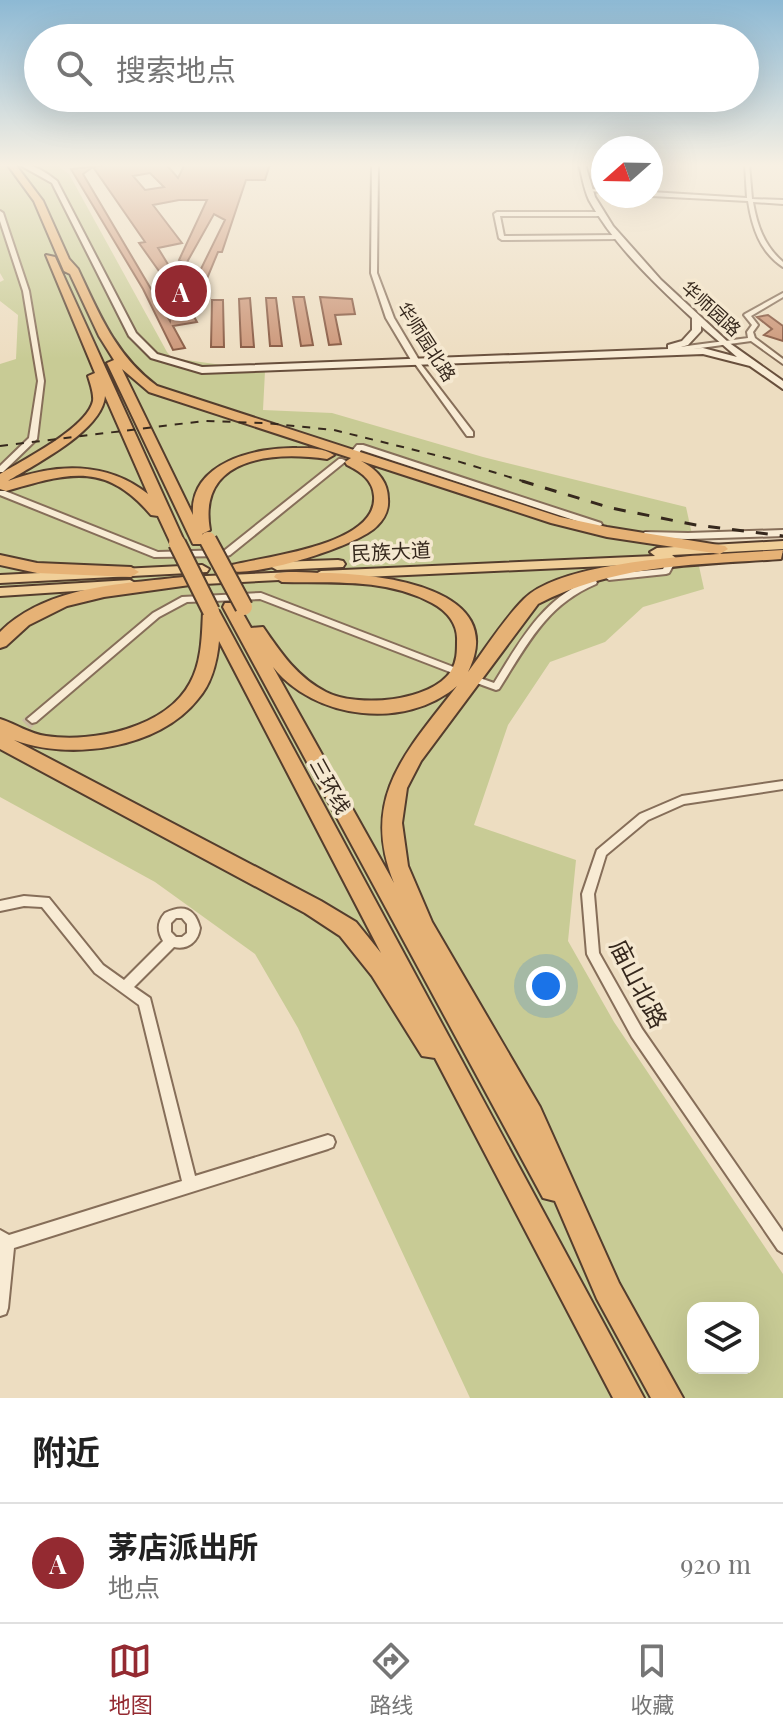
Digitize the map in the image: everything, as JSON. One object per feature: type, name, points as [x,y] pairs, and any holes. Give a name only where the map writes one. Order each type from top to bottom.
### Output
[{"type":"highway","name":"三环线","points":[[39,229],[73,313],[177,543],[229,608],[668,1398]]},
{"type":"highway","name":"三环线","points":[[50,229],[203,537],[229,608],[494,1147],[629,1398]]},
{"type":"highway","points":[[64,260],[73,269],[203,537]]},
{"type":"highway","points":[[1,487],[95,410],[99,401],[98,388],[73,313]]},
{"type":"highway","points":[[114,355],[134,377],[153,389],[466,491],[569,523],[720,549]]},
{"type":"highway","points":[[203,537],[200,507],[208,483],[224,468],[261,455],[288,451],[322,453],[366,468],[377,481],[383,508],[358,535],[329,547],[238,568]]},
{"type":"highway","points":[[1,487],[58,471],[87,471],[109,476],[125,483],[149,501],[177,543]]},
{"type":"highway","points":[[423,926],[398,866],[392,823],[397,788],[413,757],[532,600],[552,588],[611,569],[782,551]]},
{"type":"highway","points":[[0,560],[37,568],[131,572]]},
{"type":"highway","points":[[0,726],[45,743],[71,745],[115,739],[142,729],[174,712],[193,695],[229,608],[257,631],[301,686],[330,701],[360,706],[424,700],[444,689],[464,667],[469,652],[465,626],[453,608],[423,592],[397,584],[282,577]]},
{"type":"highway","points":[[0,642],[23,621],[58,605],[94,595],[191,581]]},
{"type":"highway","points":[[257,631],[531,1116],[611,1297]]},
{"type":"highway","points":[[0,741],[313,907],[348,929],[380,969],[494,1147]]},
{"type":"main road","points":[[79,229],[132,334],[154,356],[202,370],[703,351],[752,364]]},
{"type":"main road","name":"华师园路","points":[[613,229],[695,319],[783,386]]},
{"type":"main road","points":[[659,352],[685,343],[697,331],[695,319]]},
{"type":"main road","name":"民族大道","points":[[0,579],[720,549],[782,551]]},
{"type":"main road","name":"民族大道","points":[[0,592],[782,551]]},
{"type":"street","points":[[0,470],[33,439],[41,381],[26,291],[5,229]]},
{"type":"street","name":"华师园北路","points":[[374,229],[374,273],[390,318],[415,360],[470,434]]},
{"type":"street","points":[[500,229],[502,238],[618,237]]},
{"type":"street","points":[[759,229],[766,250],[783,265]]},
{"type":"street","points":[[783,295],[747,315],[755,325],[750,332],[752,339],[783,362]]},
{"type":"street","points":[[659,352],[752,339]]},
{"type":"street","points":[[356,451],[360,447],[606,527],[645,535],[783,533]]},
{"type":"street","points":[[1,487],[157,555],[227,553],[342,461]]},
{"type":"street","points":[[477,680],[496,687],[541,618],[561,598],[583,585],[609,577],[666,571],[670,564]]},
{"type":"street","points":[[32,719],[156,615],[185,599],[261,596],[453,670]]},
{"type":"street","name":"庙山北路","points":[[783,785],[682,800],[644,817],[601,853],[588,894],[593,954],[629,1020],[783,1245]]},
{"type":"street","points":[[0,906],[24,901],[45,902],[99,969],[145,1002],[190,1185]]},
{"type":"street","points":[[125,988],[172,941]]},
{"type":"street","points":[[0,1308],[4,1241],[328,1142]]},
{"type":"green space","points":[[0,229],[99,229],[172,358],[265,371],[263,410],[332,413],[483,457],[686,507],[704,589],[643,607],[605,642],[550,662],[508,725],[474,825],[576,860],[568,941],[614,1022],[783,1274],[783,1398],[470,1398],[298,1028],[255,954],[155,882],[0,797],[0,364],[16,359],[18,315],[0,301],[0,282],[4,280],[0,273]]},
{"type":"building","points":[[107,229],[116,229],[170,321],[175,284],[189,284],[186,302],[197,322],[173,326],[185,348],[173,350],[143,289]]},
{"type":"building","points":[[136,229],[171,229],[182,243],[158,248],[177,279],[166,281],[139,243],[145,242]]},
{"type":"building","points":[[193,229],[205,229],[186,264],[179,260]]},
{"type":"building","points":[[220,229],[230,229],[222,252],[218,252],[206,281],[195,281]]},
{"type":"building","points":[[293,297],[304,297],[313,345],[301,346]]},
{"type":"building","points":[[320,297],[352,299],[355,314],[335,315],[341,344],[329,345]]},
{"type":"building","points":[[250,298],[254,347],[241,347],[239,299]]},
{"type":"building","points":[[266,298],[276,298],[282,346],[270,346]]},
{"type":"building","points":[[212,300],[223,300],[224,347],[211,347]]},
{"type":"building","points":[[768,315],[783,326],[783,341],[764,335],[772,329],[757,317]]},
{"type":"tunnel","points":[[13,737],[32,719]]},
{"type":"railway","points":[[0,446],[204,421],[265,423],[334,430],[447,458],[529,483]]},
{"type":"railway","points":[[522,481],[611,508],[696,525],[783,536]]},
{"type":"place","name":"茅店派出所","points":[[181,291]]}]
